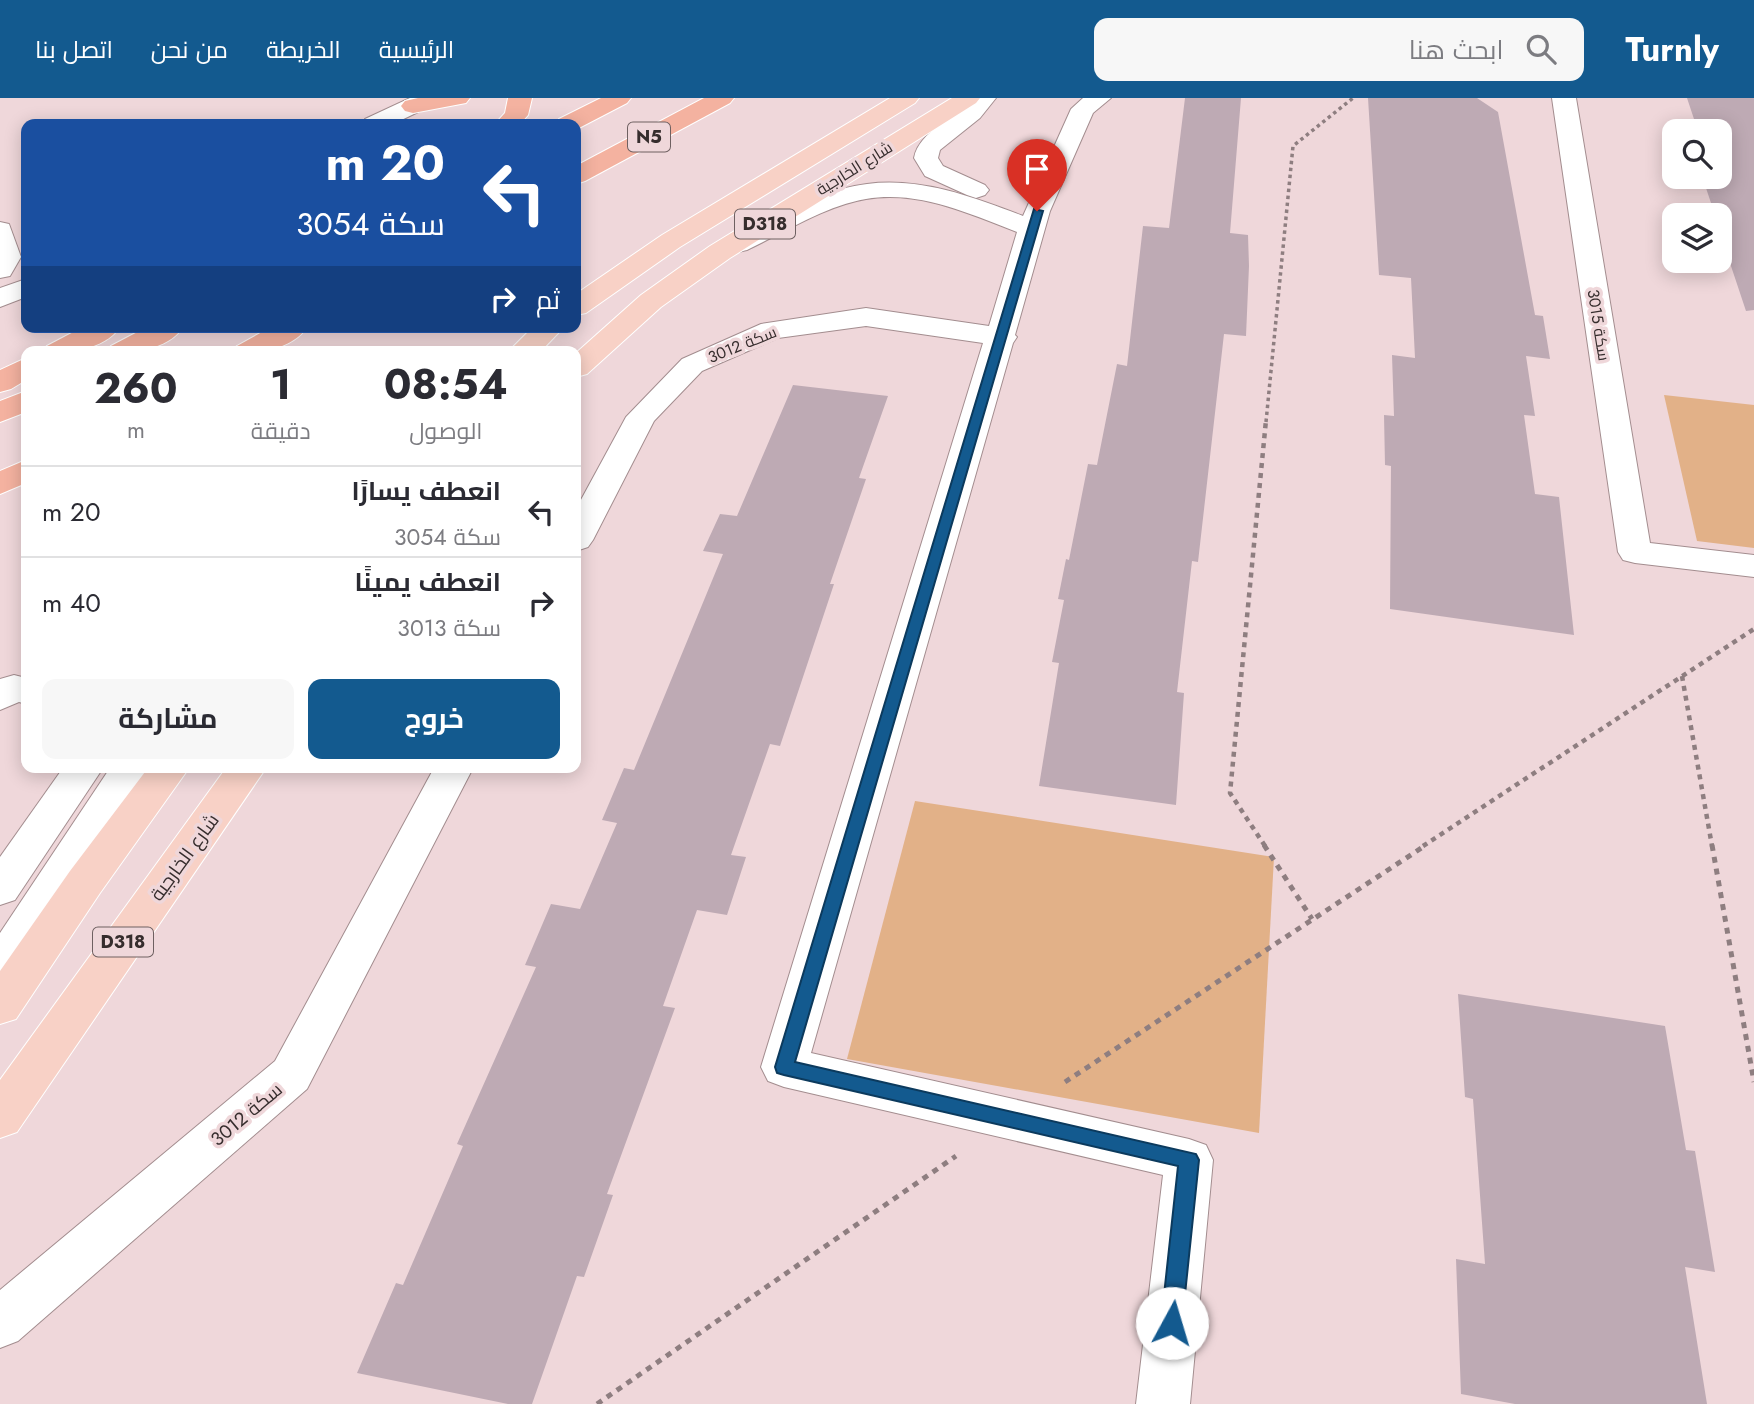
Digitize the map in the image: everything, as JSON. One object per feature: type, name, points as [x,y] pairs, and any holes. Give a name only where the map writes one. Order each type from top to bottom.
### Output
[{"type":"highway","points":[[421,102],[458,98]]},
{"type":"highway","name":"N5","points":[[578,119],[619,98]]},
{"type":"highway","name":"N5","points":[[581,173],[722,98]]},
{"type":"highway","points":[[69,346],[94,333]]},
{"type":"highway","points":[[133,346],[157,333]]},
{"type":"highway","points":[[258,346],[282,333]]},
{"type":"highway","points":[[0,383],[21,371]]},
{"type":"highway","points":[[0,413],[21,402]]},
{"type":"highway","points":[[0,484],[21,473]]},
{"type":"main road","name":"شارع الخارجية","points":[[581,303],[610,281],[706,219],[907,98]]},
{"type":"main road","name":"شارع الخارجية","points":[[581,364],[651,301],[720,252],[968,98]]},
{"type":"main road","points":[[529,346],[544,333]]},
{"type":"main road","points":[[0,1006],[85,882],[166,773]]},
{"type":"main road","name":"شارع الخارجية","points":[[0,1117],[243,773]]},
{"type":"street","points":[[984,98],[972,113],[928,148],[926,158],[934,171],[1035,220]]},
{"type":"street","points":[[1100,98],[1083,109],[1035,220],[784,1067],[1189,1160],[1163,1404]]},
{"type":"street","name":"سكة 3015","points":[[1564,98],[1635,552],[1754,566]]},
{"type":"street","points":[[385,119],[421,102]]},
{"type":"street","points":[[720,252],[842,197],[877,190],[898,189],[927,193],[981,209],[1035,220]]},
{"type":"street","points":[[0,228],[21,226]]},
{"type":"street","points":[[0,228],[21,241]]},
{"type":"street","points":[[0,228],[6,257],[0,271]]},
{"type":"street","points":[[0,299],[21,289]]},
{"type":"street","name":"سكة 3012","points":[[581,531],[641,417],[692,365],[771,330],[866,317],[1002,337]]},
{"type":"street","points":[[0,889],[81,773]]},
{"type":"street","points":[[0,968],[128,773]]},
{"type":"street","name":"سكة 3012","points":[[0,1323],[291,1075],[451,773]]},
{"type":"path","points":[[1312,919],[1230,793],[1293,146],[1353,98]]},
{"type":"path","points":[[597,1404],[1010,1119],[1754,629]]},
{"type":"path","points":[[1682,676],[1754,1082]]},
{"type":"shaded area","points":[[1664,395],[1754,405],[1754,548],[1697,541]]},
{"type":"shaded area","points":[[915,801],[1274,857],[1259,1133],[847,1059]]},
{"type":"building","points":[[1185,98],[1241,98],[1230,233],[1248,235],[1249,266],[1246,336],[1224,334],[1198,562],[1192,561],[1177,692],[1184,693],[1176,805],[1039,786],[1059,663],[1052,662],[1064,600],[1058,599],[1066,559],[1069,560],[1088,464],[1097,465],[1117,364],[1127,366],[1143,226],[1169,228]]},
{"type":"building","points":[[1368,98],[1477,98],[1498,112],[1535,315],[1543,316],[1550,359],[1526,356],[1535,416],[1524,415],[1535,494],[1559,497],[1574,635],[1390,609],[1391,466],[1385,465],[1384,415],[1394,416],[1392,355],[1415,358],[1411,278],[1379,275]]},
{"type":"building","points":[[1687,98],[1754,98],[1754,310],[1746,311],[1732,269],[1732,203],[1711,203],[1706,189],[1732,189],[1732,119],[1694,119]]},
{"type":"building","points":[[793,385],[888,396],[859,478],[866,479],[830,584],[834,584],[780,746],[770,744],[731,855],[746,857],[727,915],[697,910],[663,1006],[675,1008],[607,1194],[613,1195],[584,1277],[577,1276],[532,1404],[508,1404],[357,1373],[396,1283],[403,1285],[463,1146],[457,1144],[536,967],[525,965],[551,904],[580,909],[617,823],[602,820],[624,768],[634,770],[723,554],[703,551],[720,514],[737,516]]},
{"type":"building","points":[[1458,994],[1665,1026],[1686,1150],[1695,1151],[1715,1272],[1685,1267],[1707,1404],[1515,1404],[1461,1394],[1456,1259],[1485,1264],[1473,1099],[1465,1097]]},
{"type":"route","points":[[1037,211],[784,1067],[1189,1160],[1172,1323]]}]
